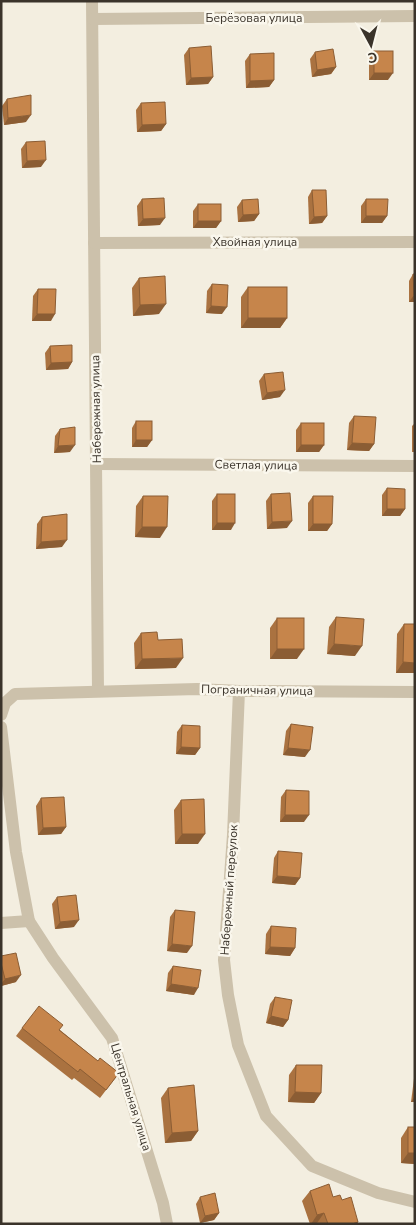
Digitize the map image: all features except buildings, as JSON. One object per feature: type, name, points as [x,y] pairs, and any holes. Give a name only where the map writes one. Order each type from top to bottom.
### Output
[{"type":"street","name":"Набережная улица","points":[[92,1],[98,691]]},
{"type":"street","name":"Берёзовая улица","points":[[93,19],[415,16]]},
{"type":"street","name":"Хвойная улица","points":[[94,243],[415,242]]},
{"type":"street","name":"Светлая улица","points":[[97,464],[415,466]]},
{"type":"street","name":"Пограничная улица","points":[[98,691],[197,689],[415,692]]},
{"type":"street","points":[[1,715],[5,703],[15,694],[98,691]]},
{"type":"street","name":"Набережный переулок","points":[[239,691],[233,836],[224,960],[228,995],[238,1044],[266,1116],[312,1166],[378,1193],[415,1202]]},
{"type":"street","points":[[1,727],[16,852],[29,921],[1,923]]},
{"type":"street","name":"Центральная улица","points":[[29,921],[53,958],[112,1038],[163,1203],[167,1224]]}]
